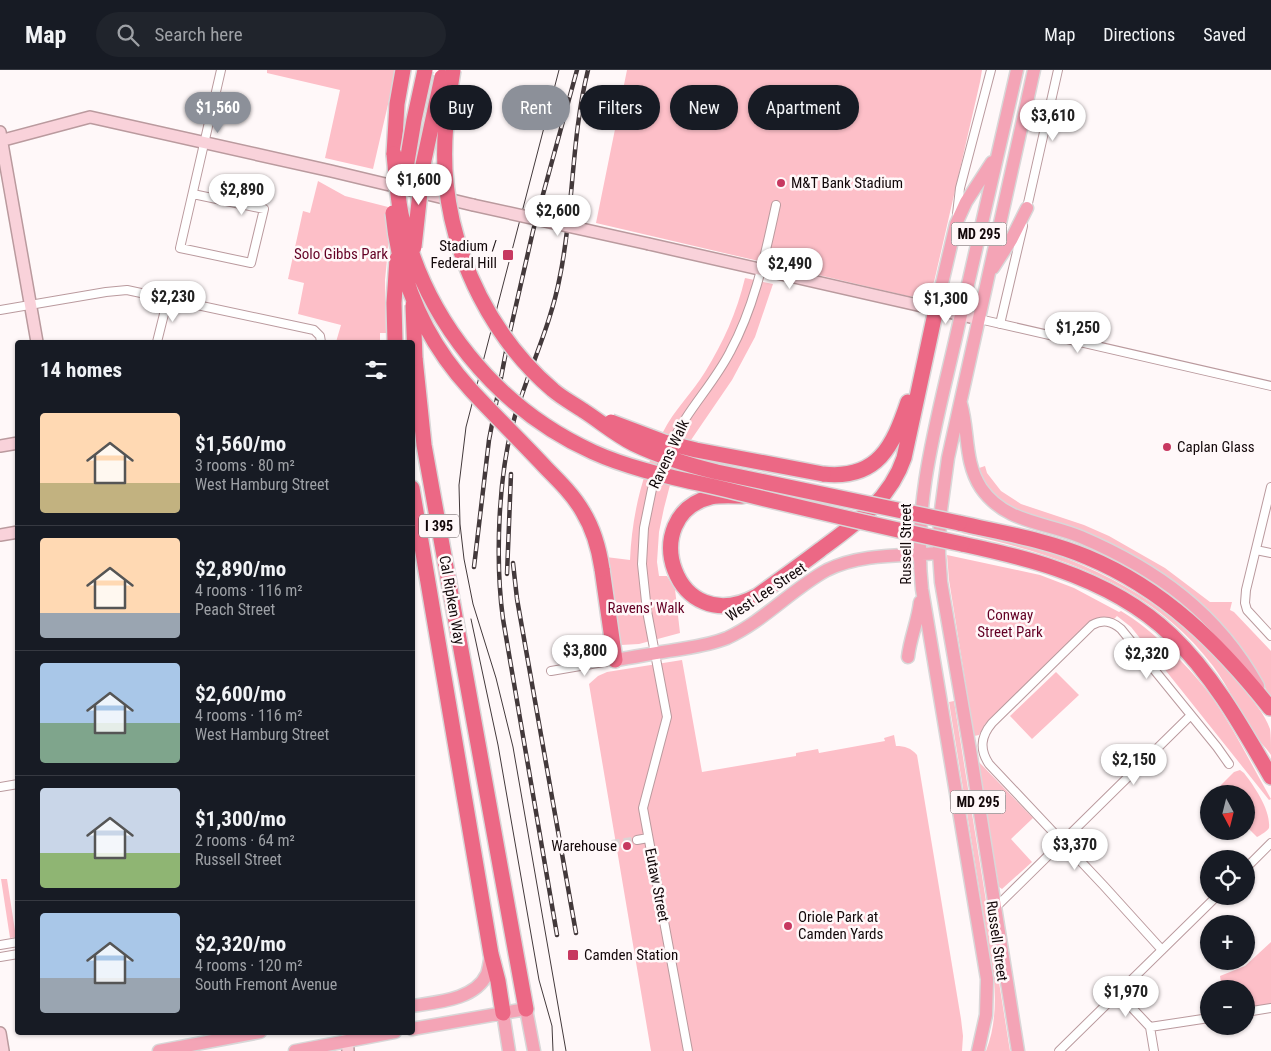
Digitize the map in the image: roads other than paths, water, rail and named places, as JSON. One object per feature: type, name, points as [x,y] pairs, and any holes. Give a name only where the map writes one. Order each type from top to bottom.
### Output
[{"type":"highway","points":[[403,70],[397,104],[392,186],[395,234],[401,264],[419,312],[441,351],[470,388],[574,498],[590,525],[602,569],[615,660]]},
{"type":"highway","points":[[395,340],[395,281],[405,170],[425,70]]},
{"type":"highway","name":"Cal Ripken Way","points":[[414,340],[414,234],[425,151],[444,70]]},
{"type":"highway","points":[[453,70],[445,132],[446,184],[454,228],[468,269],[487,310],[517,353],[554,391],[633,444],[678,462],[1035,540],[1086,556],[1142,585],[1173,607],[1218,647],[1241,672],[1270,709]]},
{"type":"highway","points":[[394,154],[396,184],[410,247],[420,276],[444,321],[486,376],[502,392],[544,425],[593,452],[629,465],[761,498],[1032,560],[1058,569],[1109,592],[1153,619],[1190,654],[1244,730],[1271,777]]},
{"type":"highway","points":[[761,498],[743,496],[711,497],[691,507],[678,523],[670,544],[672,568],[684,588],[702,601],[730,606],[748,601],[757,596],[868,513],[887,491],[900,470],[904,458],[936,309]]},
{"type":"highway","points":[[584,411],[643,435],[680,446],[823,474],[841,474],[859,470],[879,459],[885,453],[899,429],[927,349]]},
{"type":"highway","name":"Cal Ripken Way","points":[[415,356],[417,384],[430,477],[526,1009]]},
{"type":"highway","name":"Cal Ripken Way","points":[[415,506],[491,954],[503,1013]]},
{"type":"main road","name":"Russell Street","points":[[978,1051],[986,1014],[987,979],[922,589],[919,555],[927,464],[1017,70]]},
{"type":"main road","name":"Russell Street","points":[[1018,1051],[942,590],[939,553],[942,496],[948,458],[1034,70]]},
{"type":"main road","points":[[936,309],[956,224],[966,202],[997,154]]},
{"type":"main road","points":[[988,276],[1011,240],[1027,208]]},
{"type":"main road","points":[[960,400],[971,468],[982,489],[995,504],[1013,516],[1079,536],[1108,549],[1150,572],[1183,595],[1218,628],[1251,674],[1270,709]]},
{"type":"main road","name":"West Lee Street","points":[[615,660],[712,643],[728,637],[743,629],[812,580],[828,570],[843,564],[865,559],[939,553]]},
{"type":"main road","points":[[908,657],[909,644],[919,612],[922,589]]},
{"type":"main road","points":[[415,1005],[460,997],[470,991],[486,975],[491,954]]},
{"type":"main road","points":[[415,1028],[526,1009]]},
{"type":"main road","name":"I 395","points":[[526,1009],[534,1051]]},
{"type":"main road","name":"I 395","points":[[503,1013],[509,1051]]},
{"type":"main road","points":[[158,1051],[244,1035]]},
{"type":"main road","points":[[294,1051],[379,1035]]},
{"type":"street","points":[[193,194],[264,209],[251,263],[180,248],[221,70]]},
{"type":"street","points":[[956,224],[960,188],[991,70]]},
{"type":"street","points":[[1000,324],[1058,70]]},
{"type":"street","points":[[37,340],[0,138],[90,117],[1271,386]]},
{"type":"street","name":"Ravens Walk","points":[[643,808],[667,717],[647,611],[642,564],[644,528],[652,489],[676,433],[695,403],[715,378],[739,335],[761,271],[776,205]]},
{"type":"street","points":[[0,310],[120,290],[168,298],[314,330],[318,333],[321,340]]},
{"type":"street","points":[[158,340],[168,298]]},
{"type":"street","points":[[0,446],[15,444]]},
{"type":"street","points":[[1271,487],[1246,590],[1245,606],[1271,636]]},
{"type":"street","points":[[0,535],[15,532]]},
{"type":"street","points":[[1256,550],[1271,553]]},
{"type":"street","points":[[1162,950],[1063,841],[989,764],[984,753],[983,736],[992,723],[1092,625],[1113,622],[1121,629],[1228,764]]},
{"type":"street","name":"West Lee Street","points":[[551,671],[615,660]]},
{"type":"street","points":[[995,908],[1190,716]]},
{"type":"street","points":[[0,787],[15,784]]},
{"type":"street","name":"Eutaw Street","points":[[643,808],[688,1051]]},
{"type":"street","points":[[637,840],[648,838]]},
{"type":"street","points":[[1255,859],[1271,843]]},
{"type":"street","points":[[1059,1051],[1208,905]]},
{"type":"street","points":[[0,945],[15,942]]},
{"type":"street","points":[[0,957],[15,954]]},
{"type":"street","points":[[1118,993],[1150,1028],[1154,1051]]},
{"type":"street","points":[[1255,1011],[1271,1008]]},
{"type":"street","points":[[1150,1028],[1200,1020]]},
{"type":"street","points":[[0,1033],[3,1051]]},
{"type":"tunnel","points":[[612,844],[637,840]]},
{"type":"tram line","points":[[559,70],[466,427],[459,485],[460,524],[464,559],[473,604],[496,678],[513,747],[566,1051]]},
{"type":"tram line","points":[[471,619],[498,745],[539,980],[552,1026],[553,1051]]},
{"type":"railway","points":[[474,567],[489,440],[509,336],[533,231],[577,70]]},
{"type":"railway","points":[[557,935],[503,619],[499,544],[502,490],[509,439],[515,416],[551,312],[565,250],[578,121],[588,70]]},
{"type":"railway","points":[[507,574],[511,474]]},
{"type":"railway","points":[[513,563],[517,599],[576,933]]},
{"type":"place","name":"M&T Bank Stadium","points":[[781,183]]},
{"type":"place","name":"Stadium / Federal Hill","points":[[508,255]]},
{"type":"place","name":"Caplan Glass","points":[[1167,447]]},
{"type":"place","name":"Warehouse","points":[[627,846]]},
{"type":"place","name":"Oriole Park at Camden Yards","points":[[788,926]]},
{"type":"place","name":"Camden Station","points":[[573,955]]},
{"type":"park label","name":"Solo Gibbs Park","points":[[341,254]]},
{"type":"park label","name":"Ravens' Walk","points":[[646,608]]},
{"type":"park label","name":"Conway Street Park","points":[[1010,624]]}]
